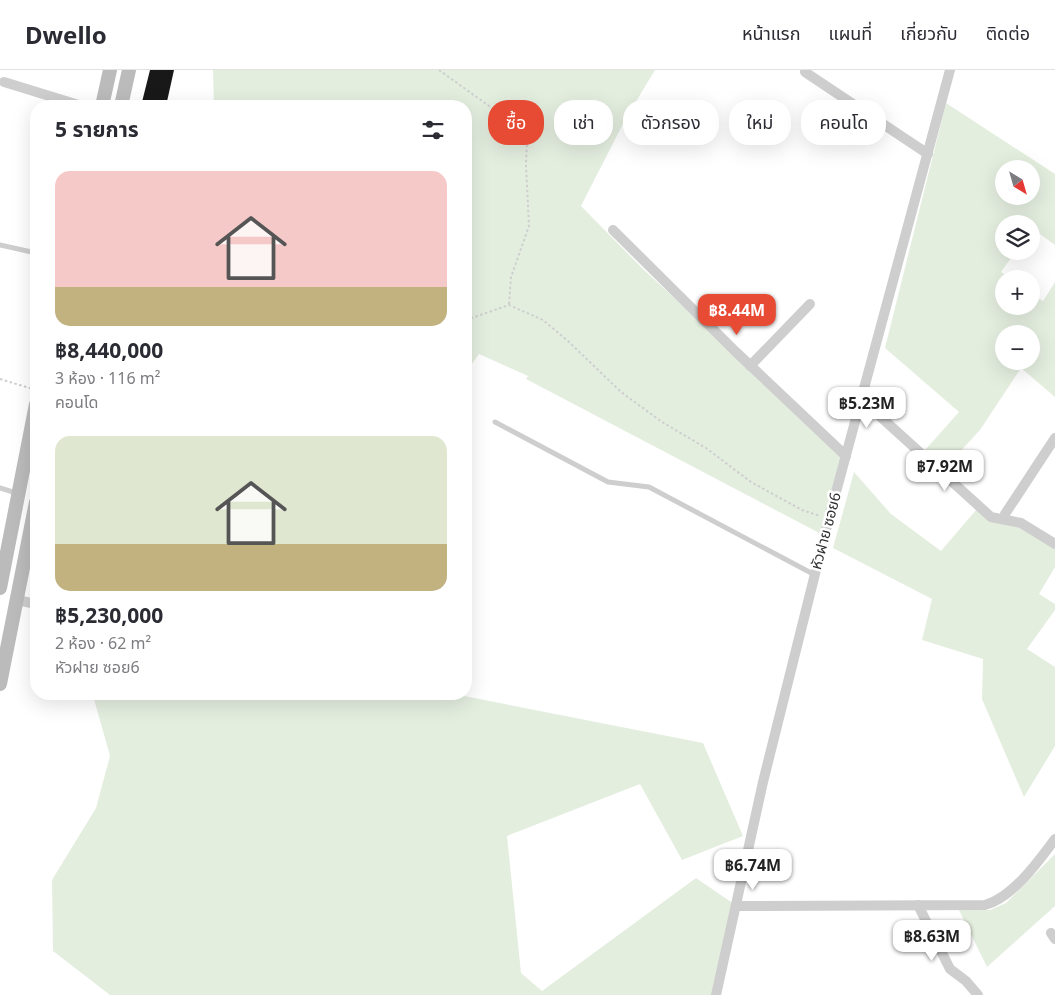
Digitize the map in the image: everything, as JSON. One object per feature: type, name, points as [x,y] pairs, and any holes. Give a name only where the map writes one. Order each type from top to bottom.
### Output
[{"type":"main road","points":[[103,100],[110,70]]},
{"type":"main road","points":[[122,100],[129,70]]},
{"type":"main road","points":[[0,588],[30,435]]},
{"type":"main road","points":[[12,527],[30,530]]},
{"type":"main road","points":[[0,684],[30,535]]},
{"type":"street","name":"หัวฝาย ซอย6","points":[[716,995],[763,782],[829,518],[950,70]]},
{"type":"street","points":[[805,72],[928,154]]},
{"type":"street","points":[[4,82],[62,100]]},
{"type":"street","points":[[613,230],[750,366],[846,456]]},
{"type":"street","points":[[750,366],[810,304]]},
{"type":"street","points":[[862,400],[992,517],[1021,523],[1055,544]]},
{"type":"street","points":[[1005,519],[1005,514],[1055,438]]},
{"type":"street","points":[[17,600],[30,603]]},
{"type":"street","points":[[737,906],[985,905],[1006,895],[1054,844]]},
{"type":"street","points":[[918,905],[950,969],[966,981],[978,995]]},
{"type":"lane","points":[[0,245],[30,252]]},
{"type":"lane","points":[[495,422],[608,482],[649,487],[815,575]]},
{"type":"lane","points":[[0,488],[19,493]]},
{"type":"path","points":[[439,70],[523,128],[527,140],[526,165],[529,226],[511,277],[509,305]]},
{"type":"path","points":[[472,318],[509,305],[543,320],[621,392],[662,422],[706,448],[751,482],[802,510],[829,518]]},
{"type":"path","points":[[0,379],[30,388]]},
{"type":"green space","points":[[213,70],[655,70],[637,100],[623,100],[623,124],[613,143],[613,100],[554,100],[554,145],[612,145],[581,206],[644,270],[846,456],[825,536],[526,379],[528,376],[479,354],[472,364],[472,100],[214,100]]},
{"type":"green space","points":[[946,103],[1034,160],[995,160],[995,205],[1040,205],[1040,164],[1055,174],[1055,245],[1040,234],[1040,215],[995,215],[995,260],[1010,260],[1002,270],[995,270],[995,315],[1040,315],[1040,299],[1043,301],[1055,282],[1055,397],[1023,370],[1040,370],[1040,325],[995,325],[995,370],[1020,370],[980,430],[945,468],[925,450],[959,412],[885,348]]},
{"type":"green space","points":[[854,472],[891,514],[941,551],[976,510],[1022,527],[1055,548],[1055,567],[1039,594],[1055,604],[1055,610],[1027,649],[1055,667],[1055,746],[1024,797],[982,699],[983,659],[922,640],[932,599],[833,548]]},
{"type":"green space","points":[[472,698],[703,743],[743,836],[682,860],[640,784],[507,836],[521,973],[542,991],[696,878],[737,906],[716,995],[110,995],[53,951],[52,880],[96,808],[110,756],[94,700],[472,700]]},
{"type":"green space","points":[[1055,854],[1055,906],[987,967],[959,910],[990,910],[1006,903]]},
{"type":"building","points":[[150,70],[174,70],[167,100],[142,100]]}]
